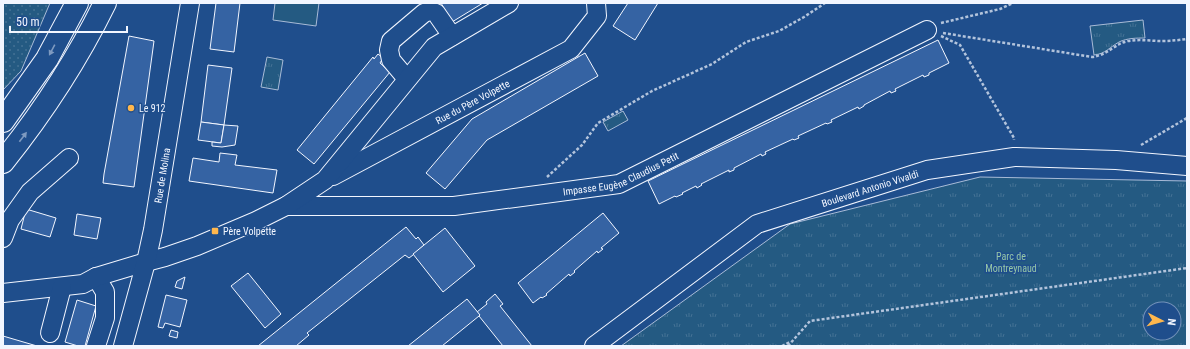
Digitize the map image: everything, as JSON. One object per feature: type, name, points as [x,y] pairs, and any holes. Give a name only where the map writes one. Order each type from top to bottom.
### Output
[{"type":"highway","points":[[3,121],[47,59],[77,3]]},
{"type":"highway","points":[[3,162],[42,111],[91,31],[105,3]]},
{"type":"street","name":"Rue de Molina","points":[[123,346],[146,262],[190,3]]},
{"type":"street","name":"Rue du Père Volpette","points":[[325,180],[434,47],[509,3]]},
{"type":"street","name":"Rue du Père Volpette","points":[[3,293],[62,288],[83,284],[96,277],[197,246],[256,221],[286,206],[325,180],[571,49],[597,16],[596,3]]},
{"type":"street","points":[[407,79],[392,60],[389,50],[391,41],[424,13],[430,11],[436,13],[452,36]]},
{"type":"street","name":"Impasse Eugène Claudius Petit","points":[[286,206],[454,206],[619,184],[927,30]]},
{"type":"street","name":"Boulevard Antonio Vivaldi","points":[[594,346],[757,224],[927,170],[1014,157],[1116,160],[1187,166]]},
{"type":"street","points":[[3,238],[10,220],[30,192],[68,158]]},
{"type":"street","points":[[96,277],[105,292],[105,318],[96,346]]},
{"type":"street","points":[[50,333],[62,288]]},
{"type":"path","points":[[537,195],[544,180],[582,145],[598,123],[652,92],[712,64],[746,42],[779,31],[825,3]]},
{"type":"path","points":[[927,30],[933,25],[1000,9],[1013,3]]},
{"type":"path","points":[[927,30],[1092,57],[1100,56],[1120,43],[1130,41],[1175,41],[1187,39]]},
{"type":"path","points":[[927,30],[960,44],[1014,138],[1014,157]]},
{"type":"path","points":[[1116,160],[1187,118]]},
{"type":"path","points":[[788,346],[810,321],[1187,268]]},
{"type":"path","points":[[782,346],[793,340]]},
{"type":"green space","points":[[3,3],[50,3],[21,71],[3,90]]},
{"type":"green space","points":[[275,3],[319,3],[316,26],[273,20]]},
{"type":"green space","points":[[1143,20],[1145,38],[1132,38],[1122,41],[1104,52],[1094,55],[1090,26]]},
{"type":"green space","points":[[267,57],[283,60],[278,90],[261,87]]},
{"type":"green space","points":[[623,111],[628,120],[608,131],[603,122]]},
{"type":"green space","name":"Parc de Montreynaud","points":[[980,177],[1187,181],[1187,346],[621,346],[790,224]]},
{"type":"building","points":[[216,3],[240,3],[234,52],[210,49]]},
{"type":"building","points":[[441,3],[483,3],[452,22]]},
{"type":"building","points":[[628,3],[658,3],[635,40],[613,26]]},
{"type":"building","name":"Le 912","points":[[129,36],[154,41],[134,187],[103,183]]},
{"type":"building","points":[[938,40],[949,63],[929,73],[929,75],[924,77],[923,75],[895,89],[896,91],[891,93],[890,91],[859,109],[858,107],[831,120],[832,122],[826,123],[798,136],[799,138],[793,139],[765,152],[766,154],[762,156],[761,154],[734,168],[734,170],[729,172],[729,170],[701,184],[702,185],[697,188],[696,186],[682,193],[683,194],[676,197],[675,196],[659,204],[648,181]]},
{"type":"building","points":[[585,53],[598,76],[487,140],[445,189],[426,173],[472,119]]},
{"type":"building","points":[[378,54],[383,58],[380,63],[390,72],[314,164],[297,150],[373,57],[374,59]]},
{"type":"building","points":[[208,65],[232,68],[224,125],[201,122]]},
{"type":"building","points":[[201,122],[224,125],[221,143],[198,140]]},
{"type":"building","points":[[224,125],[238,126],[235,145],[222,147],[212,146],[212,142],[221,143]]},
{"type":"building","points":[[220,153],[237,155],[235,165],[277,170],[273,193],[189,181],[193,158],[219,162]]},
{"type":"building","points":[[26,209],[56,218],[50,237],[21,229]]},
{"type":"building","points":[[603,213],[619,233],[601,248],[603,249],[598,253],[597,251],[570,276],[569,274],[546,294],[547,295],[542,298],[541,297],[533,303],[518,283]]},
{"type":"building","points":[[77,214],[101,218],[97,239],[74,235]]},
{"type":"building","points":[[406,227],[416,239],[418,237],[424,245],[413,255],[409,258],[405,255],[307,333],[309,335],[296,346],[258,346]]},
{"type":"building","points":[[445,228],[475,266],[443,292],[413,254]]},
{"type":"building","points":[[248,273],[281,314],[265,328],[231,286]]},
{"type":"building","points":[[185,277],[182,289],[175,287],[177,281]]},
{"type":"building","points":[[495,294],[503,304],[500,306],[532,346],[503,346],[479,316],[480,315],[477,312],[487,304],[486,302]]},
{"type":"building","points":[[166,295],[187,300],[180,327],[165,323],[163,328],[158,327]]},
{"type":"building","points":[[467,299],[480,315],[442,346],[408,346]]},
{"type":"building","points":[[77,300],[96,306],[85,346],[78,346],[65,342]]},
{"type":"building","points":[[171,330],[178,332],[177,338],[169,336]]},
{"type":"building","points":[[3,336],[37,346],[3,346]]},
{"type":"place","name":"Le 912","points":[[131,108]]},
{"type":"place","name":"Père Volpette","points":[[215,231]]}]
